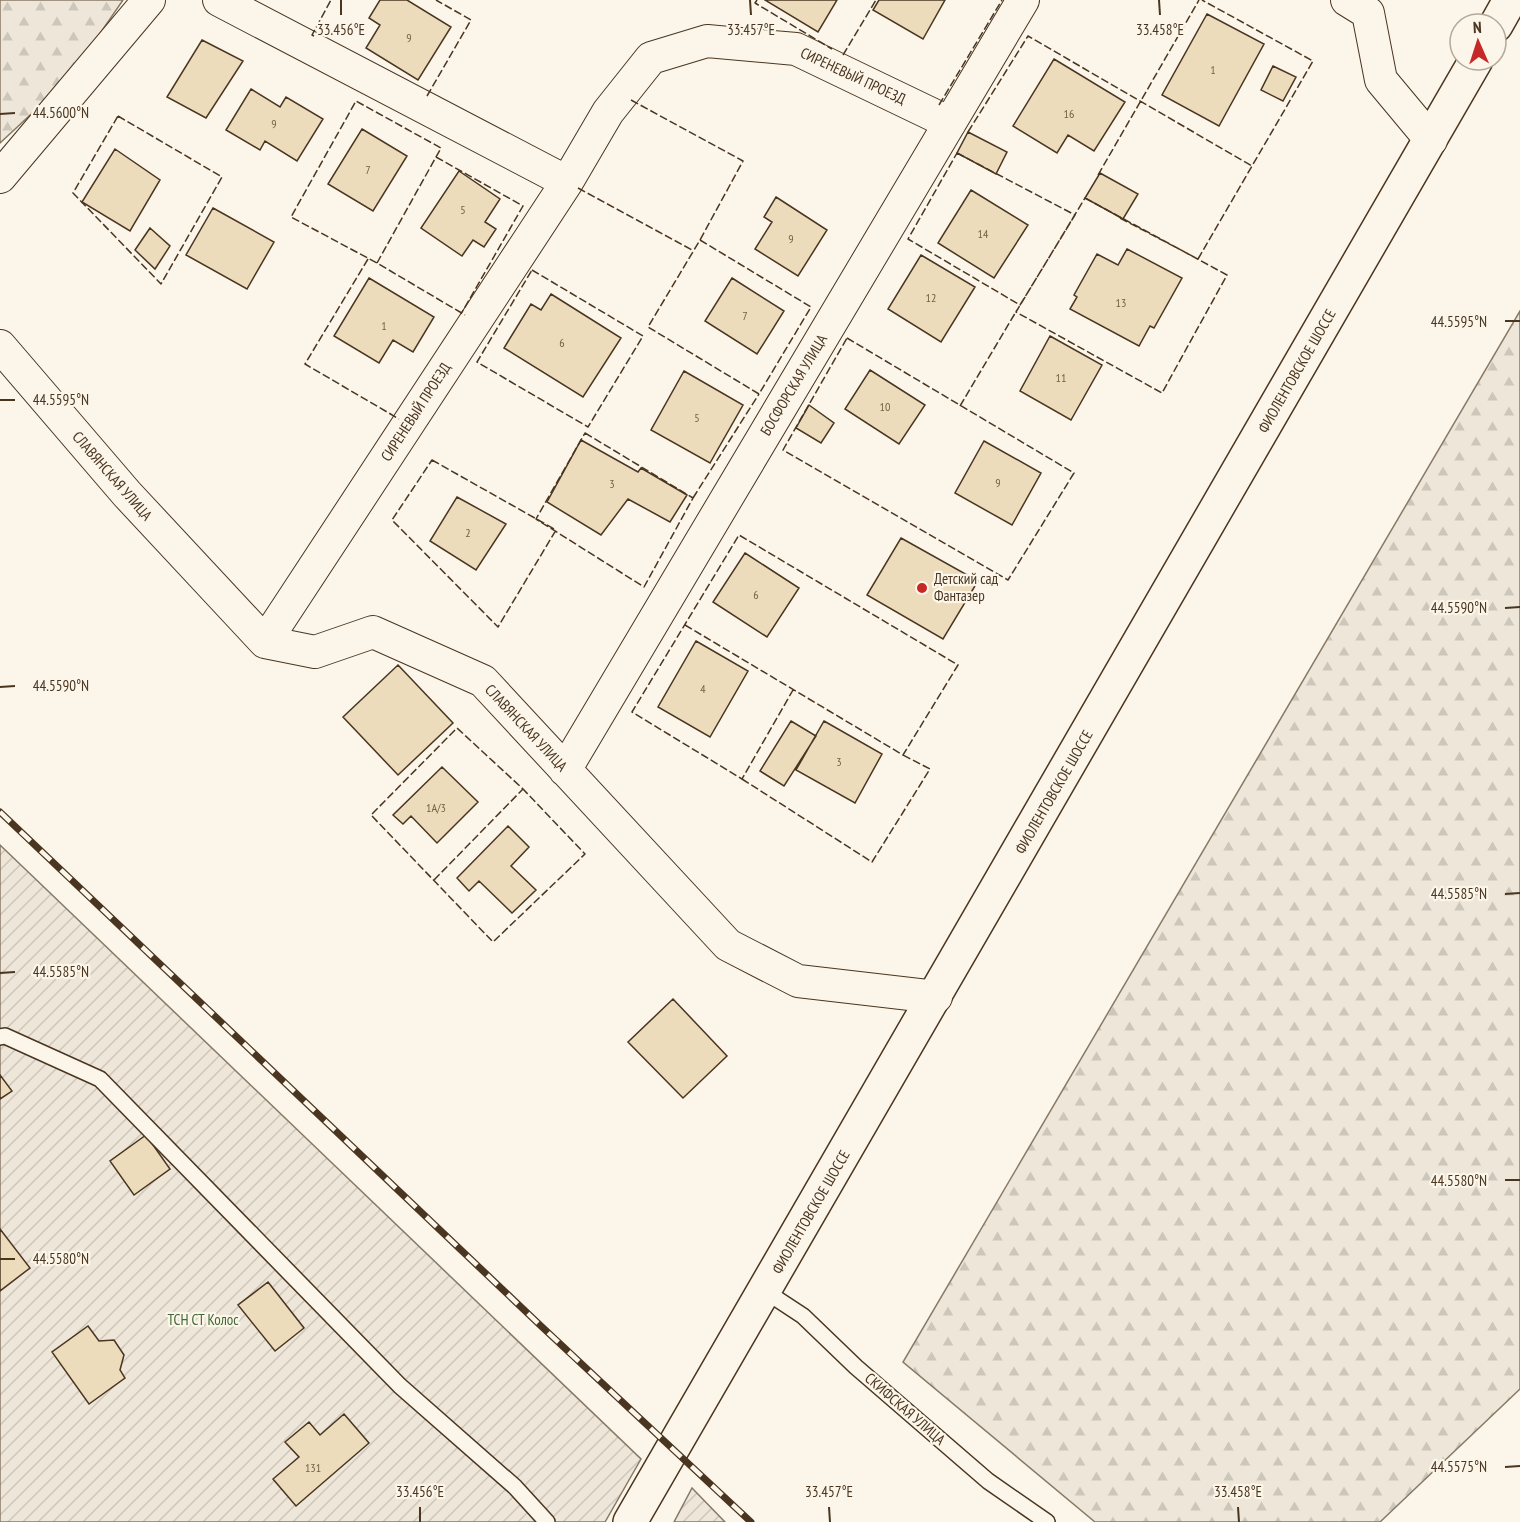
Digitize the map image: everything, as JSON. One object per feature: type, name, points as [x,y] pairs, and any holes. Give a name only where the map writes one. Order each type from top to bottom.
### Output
[{"type":"main road","name":"ФИОЛЕНТОВСКОЕ ШОССЕ","points":[[630,1522],[936,997],[1469,72]]},
{"type":"street","points":[[0,177],[149,0]]},
{"type":"street","points":[[219,0],[567,182]]},
{"type":"street","name":"БОСФОРСКАЯ УЛИЦА","points":[[565,770],[1023,0]]},
{"type":"street","points":[[1347,0],[1368,13],[1381,80],[1431,140]]},
{"type":"street","name":"СИРЕНЕВЫЙ ПРОЕЗД","points":[[265,642],[567,182],[608,112],[651,58],[707,42],[796,49],[950,123]]},
{"type":"street","name":"СЛАВЯНСКАЯ УЛИЦА","points":[[0,346],[126,495],[265,642],[315,652],[373,632],[483,681],[728,945],[798,981],[936,997]]},
{"type":"lane","points":[[2,1033],[100,1079],[400,1386],[515,1487],[547,1522]]},
{"type":"lane","name":"СКИФСКАЯ УЛИЦА","points":[[765,1291],[802,1316],[856,1367],[988,1481],[1047,1522]]},
{"type":"green space","points":[[0,0],[123,0],[68,80],[0,143]]},
{"type":"green space","points":[[1520,311],[1520,1389],[1380,1522],[1095,1522],[903,1362]]},
{"type":"green space","name":"ТСН СТ Колос","points":[[0,845],[641,1459],[605,1522],[0,1522]]},
{"type":"green space","points":[[692,1488],[725,1522],[674,1522]]},
{"type":"building","points":[[380,0],[407,0],[451,27],[418,80],[366,48],[380,25],[369,18]]},
{"type":"building","points":[[765,0],[837,0],[818,32]]},
{"type":"building","points":[[879,0],[945,0],[923,39],[873,10]]},
{"type":"building","points":[[1207,14],[1264,44],[1219,126],[1162,95]]},
{"type":"building","points":[[202,40],[243,61],[206,118],[167,97]]},
{"type":"building","points":[[1054,59],[1125,102],[1094,151],[1068,135],[1057,153],[1013,126]]},
{"type":"building","points":[[1273,66],[1296,77],[1283,101],[1261,90]]},
{"type":"building","points":[[251,89],[280,107],[286,97],[323,119],[297,161],[265,141],[260,150],[226,130]]},
{"type":"building","points":[[362,129],[407,156],[373,211],[328,184]]},
{"type":"building","points":[[968,132],[1007,152],[996,174],[957,153]]},
{"type":"building","points":[[115,149],[160,180],[130,231],[82,202]]},
{"type":"building","points":[[459,171],[500,199],[485,222],[496,229],[484,247],[473,240],[462,256],[421,228]]},
{"type":"building","points":[[1100,173],[1138,194],[1123,219],[1085,198]]},
{"type":"building","points":[[971,190],[1028,225],[994,278],[938,243]]},
{"type":"building","points":[[776,197],[827,230],[798,276],[755,249],[772,222],[764,217]]},
{"type":"building","points":[[213,208],[274,242],[247,289],[186,255]]},
{"type":"building","points":[[150,228],[170,246],[155,269],[135,250]]},
{"type":"building","points":[[1127,249],[1182,278],[1154,328],[1150,326],[1139,346],[1070,309],[1077,297],[1074,295],[1097,254],[1118,265]]},
{"type":"building","points":[[921,255],[975,287],[941,342],[888,309]]},
{"type":"building","points":[[369,278],[434,317],[413,352],[393,340],[379,363],[334,336]]},
{"type":"building","points":[[732,278],[784,311],[757,354],[705,321]]},
{"type":"building","points":[[551,294],[621,338],[583,397],[504,348],[531,304],[541,310]]},
{"type":"building","points":[[1050,336],[1102,365],[1071,420],[1020,391]]},
{"type":"building","points":[[870,370],[925,405],[899,444],[845,409]]},
{"type":"building","points":[[684,371],[743,405],[710,463],[651,430]]},
{"type":"building","points":[[809,405],[834,423],[821,443],[796,428]]},
{"type":"building","points":[[581,440],[638,472],[641,468],[687,495],[670,522],[628,499],[601,535],[547,502]]},
{"type":"building","points":[[984,441],[1041,473],[1012,525],[955,493]]},
{"type":"building","points":[[457,497],[506,524],[476,570],[430,541]]},
{"type":"building","name":"Детский сад Фантазер","points":[[901,538],[978,581],[943,639],[867,595]]},
{"type":"building","points":[[745,553],[799,588],[767,637],[713,602]]},
{"type":"building","points":[[696,641],[748,671],[710,737],[658,707]]},
{"type":"building","points":[[398,665],[453,723],[398,775],[343,717]]},
{"type":"building","points":[[791,721],[816,736],[784,786],[760,771]]},
{"type":"building","points":[[824,721],[882,754],[855,803],[796,770]]},
{"type":"building","points":[[442,767],[478,802],[437,843],[411,816],[403,824],[393,815]]},
{"type":"building","points":[[508,826],[529,847],[511,866],[536,890],[512,913],[479,881],[469,891],[457,878]]},
{"type":"building","points":[[673,999],[727,1056],[683,1098],[628,1042]]},
{"type":"building","points":[[0,1075],[12,1091],[0,1099]]},
{"type":"building","points":[[146,1135],[170,1169],[134,1195],[110,1161]]},
{"type":"building","points":[[0,1229],[30,1268],[0,1291]]},
{"type":"building","points":[[268,1282],[304,1328],[275,1351],[238,1305]]},
{"type":"building","points":[[88,1326],[99,1341],[114,1340],[124,1355],[120,1370],[125,1378],[89,1404],[52,1352]]},
{"type":"building","points":[[344,1414],[369,1443],[296,1506],[273,1479],[299,1457],[285,1442],[309,1422],[320,1435]]},
{"type":"railway","points":[[0,812],[541,1326],[751,1522]]},
{"type":"fence","points":[[314,36],[312,35],[331,0]]},
{"type":"fence","points":[[427,96],[471,20],[436,0]]},
{"type":"fence","points":[[757,0],[755,3],[832,49]]},
{"type":"fence","points":[[843,55],[876,0]]},
{"type":"fence","points":[[939,105],[1002,0]]},
{"type":"fence","points":[[1098,175],[1199,0]]},
{"type":"fence","points":[[1120,218],[1198,259],[1313,61],[1202,0]]},
{"type":"fence","points":[[968,132],[1028,36],[1252,166]]},
{"type":"fence","points":[[631,100],[743,161],[700,240]]},
{"type":"fence","points":[[377,263],[441,148],[356,101],[291,217],[377,263],[465,315]]},
{"type":"fence","points":[[118,116],[222,177],[161,284],[73,193],[118,116]]},
{"type":"fence","points":[[957,153],[1075,215],[1020,305],[908,239],[957,153]]},
{"type":"fence","points":[[436,157],[523,206],[461,314]]},
{"type":"fence","points":[[578,188],[694,251]]},
{"type":"fence","points":[[1085,198],[1227,275],[1162,393],[1016,312],[1085,198]]},
{"type":"fence","points":[[700,240],[811,307],[759,394],[648,327],[700,240]]},
{"type":"fence","points":[[368,259],[305,364],[399,419]]},
{"type":"fence","points":[[532,270],[643,336],[588,427],[477,362],[532,270]]},
{"type":"fence","points":[[960,406],[1017,310]]},
{"type":"fence","points":[[847,338],[1074,473],[1008,580],[783,450],[847,338]]},
{"type":"fence","points":[[693,498],[759,394]]},
{"type":"fence","points":[[585,433],[693,498],[644,587],[536,519],[585,433]]},
{"type":"fence","points":[[432,460],[556,530],[498,627],[392,520],[432,460]]},
{"type":"fence","points":[[685,625],[903,755],[958,665],[739,535],[632,712],[742,779],[793,690]]},
{"type":"fence","points":[[434,880],[523,789],[457,728],[371,815],[493,942],[585,854],[523,789]]},
{"type":"fence","points":[[742,779],[872,862],[930,769],[903,755]]},
{"type":"place","name":"Детский сад Фантазер","points":[[922,588]]}]
